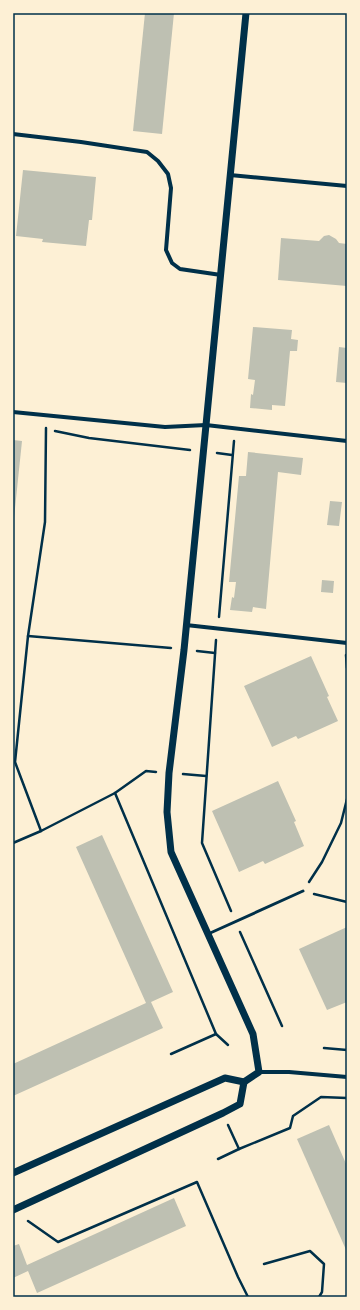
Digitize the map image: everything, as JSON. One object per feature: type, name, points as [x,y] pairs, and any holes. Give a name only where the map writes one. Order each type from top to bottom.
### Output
[{"type":"street","points":[[246,13],[184,650],[169,773],[167,812],[171,852],[253,1034],[259,1072]]},
{"type":"street","points":[[13,134],[82,142],[147,152],[158,161],[168,174],[171,188],[166,250],[172,263],[180,269],[221,275]]},
{"type":"street","points":[[230,175],[347,186]]},
{"type":"street","points":[[13,412],[164,427],[206,425],[347,441]]},
{"type":"street","points":[[186,625],[347,643]]},
{"type":"street","points":[[13,1173],[225,1078],[244,1082],[259,1072],[289,1072],[347,1077]]},
{"type":"street","points":[[13,1210],[240,1104],[244,1082]]},
{"type":"lane","points":[[208,934],[303,891]]},
{"type":"path","points":[[41,831],[15,762],[28,636],[45,522],[47,416]]},
{"type":"path","points":[[235,428],[215,653],[202,843],[282,1026]]},
{"type":"path","points":[[54,430],[89,438],[232,455]]},
{"type":"path","points":[[28,636],[215,653]]},
{"type":"path","points":[[13,843],[41,831],[115,793],[146,771],[206,776]]},
{"type":"path","points":[[115,793],[216,1034],[228,1045]]},
{"type":"path","points":[[347,799],[341,823],[335,836],[322,862],[303,891],[347,902]]},
{"type":"path","points":[[171,1054],[216,1034]]},
{"type":"path","points":[[324,1048],[347,1050]]},
{"type":"path","points":[[218,1159],[290,1128],[293,1116],[321,1097],[347,1098]]},
{"type":"path","points":[[227,1122],[239,1149]]},
{"type":"path","points":[[28,1221],[58,1242],[197,1182],[248,1297]]},
{"type":"path","points":[[264,1264],[310,1251],[324,1264],[322,1292],[319,1297]]},
{"type":"building","points":[[145,13],[174,13],[162,134],[133,131]]},
{"type":"building","points":[[23,170],[96,177],[92,220],[89,220],[86,246],[42,242],[43,239],[16,236]]},
{"type":"building","points":[[329,235],[336,239],[339,243],[347,244],[347,286],[278,280],[281,238],[319,241],[324,236]]},
{"type":"building","points":[[253,327],[292,330],[291,339],[298,340],[297,351],[290,351],[285,406],[272,405],[272,410],[250,408],[251,394],[253,395],[255,380],[248,379]]},
{"type":"building","points":[[339,347],[347,348],[347,383],[336,382]]},
{"type":"building","points":[[13,440],[22,441],[14,518],[13,518]]},
{"type":"building","points":[[248,452],[303,458],[301,475],[278,472],[266,609],[253,607],[252,612],[230,610],[232,597],[234,598],[236,582],[229,582],[239,476],[246,476]]},
{"type":"building","points":[[330,501],[342,502],[339,526],[327,525]]},
{"type":"building","points":[[322,580],[334,581],[333,593],[321,592]]},
{"type":"building","points":[[311,656],[329,696],[327,697],[338,721],[298,739],[296,736],[272,747],[244,686]]},
{"type":"building","points":[[278,781],[296,821],[294,822],[304,846],[265,864],[263,861],[239,872],[212,811]]},
{"type":"building","points":[[102,835],[173,992],[151,1002],[163,1028],[13,1096],[13,1064],[146,1003],[76,847]]},
{"type":"building","points":[[347,927],[347,1002],[327,1010],[299,949]]},
{"type":"building","points":[[329,1125],[347,1166],[347,1252],[297,1139]]},
{"type":"building","points":[[174,1198],[186,1226],[37,1293],[28,1271],[13,1278],[13,1246],[19,1244],[27,1265]]}]
